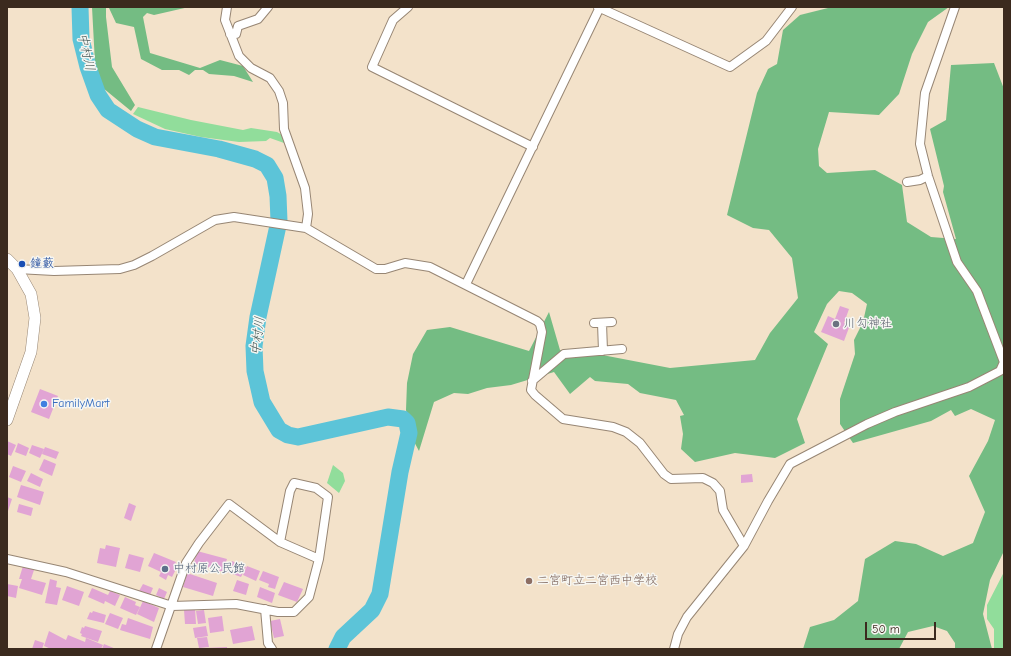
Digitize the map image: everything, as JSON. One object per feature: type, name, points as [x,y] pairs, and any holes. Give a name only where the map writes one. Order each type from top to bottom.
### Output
[{"type":"main road","points":[[7,259],[17,269],[31,294],[36,318],[31,352],[8,412]]},
{"type":"street","points":[[227,7],[225,20],[238,56],[251,68],[270,78],[279,91],[283,103],[284,130],[304,188],[308,214],[303,227]]},
{"type":"street","points":[[230,34],[236,34],[238,26],[258,19],[268,7]]},
{"type":"street","points":[[408,7],[393,20],[372,67],[533,147]]},
{"type":"street","points":[[466,284],[599,7],[730,67],[766,41],[792,7]]},
{"type":"street","points":[[674,649],[678,634],[687,617],[744,546],[785,469],[795,460],[874,421],[969,387],[1000,371],[1004,362],[977,291],[957,262],[928,176],[920,144],[925,93],[955,7]]},
{"type":"street","points":[[907,182],[920,180],[928,176]]},
{"type":"street","points":[[17,269],[54,271],[120,269],[134,265],[152,256],[215,220],[234,218],[263,220],[303,227],[376,269],[385,269],[405,263],[430,267],[532,317],[540,324],[542,332],[531,390],[535,395],[563,418],[613,427],[632,436],[640,443],[664,474],[671,479],[703,478],[713,483],[720,491],[723,510],[744,546]]},
{"type":"street","points":[[603,351],[598,323],[612,322]]},
{"type":"street","points":[[532,381],[564,354],[622,349]]},
{"type":"street","points":[[7,559],[66,572],[172,606],[236,604],[294,612],[309,597],[319,559],[328,497],[316,488],[294,483],[290,492],[280,542]]},
{"type":"street","points":[[156,649],[186,563],[199,543],[229,504],[280,542],[319,559]]},
{"type":"street","points":[[264,609],[268,643],[272,649]]},
{"type":"green space","points":[[92,7],[106,7],[112,67],[135,105],[131,111],[103,88],[95,63]]},
{"type":"green space","points":[[189,7],[154,15],[147,13],[143,17],[150,53],[200,68],[220,60],[243,66],[253,82],[234,76],[209,74],[203,70],[195,70],[189,75],[179,70],[162,70],[141,59],[134,27],[116,23],[109,8]]},
{"type":"green space","points":[[832,7],[949,7],[928,22],[912,54],[899,94],[879,115],[829,112],[818,149],[819,166],[827,173],[875,170],[902,185],[907,222],[931,237],[956,239],[943,192],[944,186],[930,129],[946,120],[951,65],[994,63],[1004,89],[1004,551],[990,580],[983,614],[992,649],[955,649],[955,643],[947,631],[933,626],[908,632],[899,649],[803,649],[810,627],[834,620],[858,601],[865,559],[895,541],[916,544],[943,556],[973,543],[985,512],[969,476],[988,441],[995,420],[971,409],[955,416],[951,410],[931,421],[853,443],[840,424],[840,399],[855,354],[854,340],[863,322],[867,304],[852,293],[839,291],[827,304],[814,332],[828,344],[797,419],[805,443],[775,458],[735,453],[695,462],[681,449],[683,434],[680,416],[684,415],[676,400],[640,393],[628,384],[595,381],[590,377],[570,394],[554,372],[511,385],[487,388],[468,394],[454,393],[434,402],[419,451],[411,436],[406,410],[407,383],[413,354],[427,330],[450,327],[529,351],[549,312],[560,350],[597,354],[670,368],[755,360],[770,333],[798,298],[792,258],[769,230],[753,228],[727,215],[757,93],[768,69],[777,64],[783,30],[800,15]]},
{"type":"green space","points":[[138,107],[191,120],[243,130],[251,128],[277,132],[284,136],[284,143],[270,138],[266,141],[239,142],[201,137],[165,129],[133,114]]},
{"type":"green space","points":[[333,465],[343,473],[345,481],[339,493],[327,483]]},
{"type":"green space","points":[[1004,572],[1004,649],[994,649],[994,629],[987,619],[987,605]]},
{"type":"building","name":"川勾神社","points":[[840,306],[849,309],[844,323],[850,325],[844,341],[821,332],[828,316],[835,319]]},
{"type":"building","name":"FamilyMart","points":[[40,389],[58,396],[49,419],[31,412]]},
{"type":"building","points":[[7,441],[16,445],[11,456],[7,454]]},
{"type":"building","points":[[18,443],[29,448],[26,456],[15,452]]},
{"type":"building","points":[[32,445],[44,449],[40,458],[29,453]]},
{"type":"building","points":[[45,447],[59,452],[56,459],[42,454]]},
{"type":"building","points":[[44,459],[56,464],[52,476],[39,470]]},
{"type":"building","points":[[13,466],[26,471],[21,482],[9,477]]},
{"type":"building","points":[[31,473],[43,479],[40,487],[27,481]]},
{"type":"building","points":[[752,474],[753,482],[741,483],[741,475]]},
{"type":"building","points":[[21,485],[44,492],[40,505],[17,497]]},
{"type":"building","points":[[7,497],[12,499],[7,514]]},
{"type":"building","points":[[129,503],[136,506],[131,521],[124,518]]},
{"type":"building","points":[[19,504],[33,508],[31,516],[17,512]]},
{"type":"building","points":[[106,545],[120,548],[116,567],[97,563],[100,548],[105,549]]},
{"type":"building","points":[[197,551],[227,559],[223,572],[194,563]]},
{"type":"building","name":"中村原公民館","points":[[154,553],[176,562],[175,564],[178,565],[172,577],[168,575],[166,580],[159,576],[161,572],[148,566]]},
{"type":"building","points":[[129,554],[144,558],[140,572],[125,568]]},
{"type":"building","points":[[232,561],[246,567],[241,577],[227,572]]},
{"type":"building","points":[[23,566],[34,570],[31,579],[46,583],[42,595],[19,588],[22,579],[19,579]]},
{"type":"building","points":[[247,566],[260,571],[256,581],[243,575]]},
{"type":"building","points":[[263,571],[279,577],[275,589],[268,587],[269,584],[259,580]]},
{"type":"building","points":[[187,573],[217,583],[213,596],[183,587]]},
{"type":"building","points":[[50,579],[57,581],[56,587],[61,588],[57,605],[45,603]]},
{"type":"building","points":[[237,580],[249,584],[246,595],[233,591]]},
{"type":"building","points":[[284,582],[303,589],[297,602],[278,595]]},
{"type":"building","points":[[7,584],[18,586],[16,598],[7,596]]},
{"type":"building","points":[[143,584],[153,588],[150,595],[139,591]]},
{"type":"building","points":[[67,586],[84,592],[79,606],[62,600]]},
{"type":"building","points":[[260,587],[275,593],[272,603],[257,597]]},
{"type":"building","points":[[92,588],[108,595],[110,591],[120,595],[115,606],[105,601],[104,604],[88,597]]},
{"type":"building","points":[[159,588],[167,592],[164,599],[156,595]]},
{"type":"building","points":[[125,597],[136,602],[135,605],[140,607],[136,615],[120,608]]},
{"type":"building","points":[[143,601],[159,608],[154,622],[137,614]]},
{"type":"building","points":[[195,609],[196,624],[185,624],[184,610]]},
{"type":"building","points":[[204,610],[206,623],[198,624],[196,611]]},
{"type":"building","points":[[93,611],[106,615],[104,623],[87,619],[90,612],[92,613]]},
{"type":"building","points":[[110,613],[123,618],[118,629],[105,624]]},
{"type":"building","points":[[222,616],[224,631],[210,633],[208,618]]},
{"type":"building","points":[[128,618],[153,627],[150,639],[120,630],[122,624],[126,625]]},
{"type":"building","points":[[280,619],[284,636],[274,638],[270,621]]},
{"type":"building","points":[[85,626],[102,631],[98,642],[81,636],[82,634],[80,633],[82,627],[84,628]]},
{"type":"building","points":[[206,626],[208,636],[195,638],[193,628]]},
{"type":"building","points":[[252,626],[255,640],[233,644],[230,630]]},
{"type":"building","points":[[49,631],[66,640],[68,635],[85,642],[86,638],[103,645],[101,649],[51,649],[44,646]]},
{"type":"building","points":[[207,637],[209,647],[199,648],[197,638]]},
{"type":"building","points":[[35,640],[44,643],[42,649],[32,649]]},
{"type":"building","points":[[104,644],[116,649],[102,649]]},
{"type":"building","points":[[227,647],[227,649],[206,649],[206,648]]},
{"type":"waterway","name":"中村川","points":[[80,7],[81,39],[88,67],[98,95],[108,110],[137,129],[155,137],[219,149],[255,159],[267,165],[275,178],[278,196],[279,221],[258,317],[254,346],[255,371],[262,402],[279,430],[288,435],[298,437],[388,417],[403,419],[407,423],[409,433],[400,472],[380,594],[372,610],[343,637],[337,649]]},
{"type":"place","name":"鐘藪","points":[[22,264]]},
{"type":"place","name":"川勾神社","points":[[836,324]]},
{"type":"place","name":"FamilyMart","points":[[44,404]]},
{"type":"place","name":"中村原公民館","points":[[165,569]]},
{"type":"place","name":"二宮町立二宮西中学校","points":[[529,581]]}]
